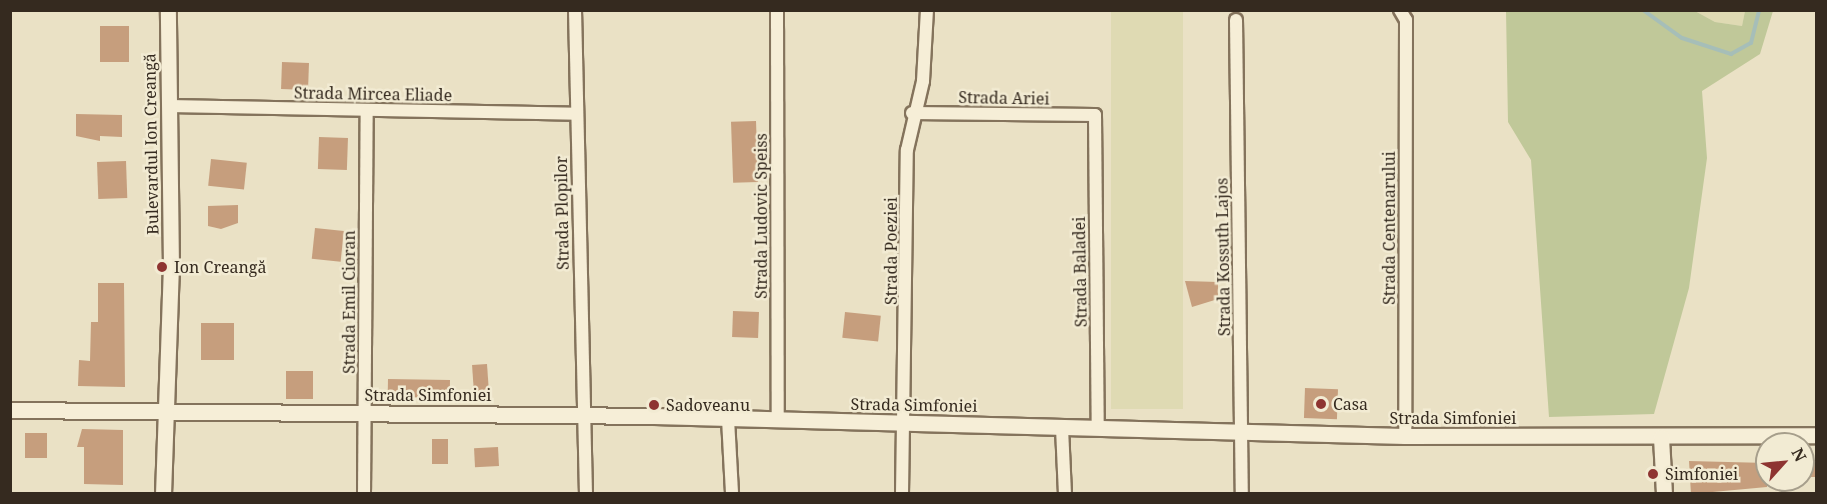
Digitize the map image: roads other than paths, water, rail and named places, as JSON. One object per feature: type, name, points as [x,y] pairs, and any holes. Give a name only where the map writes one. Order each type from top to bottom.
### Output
[{"type":"street","name":"Bulevardul Ion Creangă","points":[[162,494],[163,415],[171,267],[168,10]]},
{"type":"street","name":"Strada Plopilor","points":[[576,10],[581,415],[586,494]]},
{"type":"street","name":"Strada Ludovic Speiss","points":[[777,10],[778,421]]},
{"type":"street","name":"Strada Poeziei","points":[[902,494],[912,113],[923,81],[927,10]]},
{"type":"street","name":"Strada Centenarului","points":[[1403,15],[1405,436]]},
{"type":"street","name":"Strada Kossuth Lajos","points":[[1236,20],[1242,494]]},
{"type":"street","name":"Strada Mircea Eliade","points":[[169,106],[577,114]]},
{"type":"street","name":"Strada Emil Cioran","points":[[364,494],[367,111]]},
{"type":"street","name":"Strada Ariei","points":[[912,113],[1095,116]]},
{"type":"street","name":"Strada Baladei","points":[[1095,116],[1098,429]]},
{"type":"street","name":"Strada Simfoniei","points":[[10,410],[163,415],[365,413],[581,415],[1405,436],[1816,435]]},
{"type":"street","points":[[728,419],[732,494]]},
{"type":"street","points":[[1062,428],[1065,494]]},
{"type":"street","points":[[1661,437],[1664,494]]},
{"type":"waterway","points":[[1643,10],[1682,38],[1731,54],[1751,43],[1759,10]]},
{"type":"place","name":"Ion Creangă","points":[[162,267]]},
{"type":"place","name":"Casa","points":[[1321,404]]},
{"type":"place","name":"Sadoveanu","points":[[654,405]]},
{"type":"place","name":"Simfoniei","points":[[1653,474]]}]
